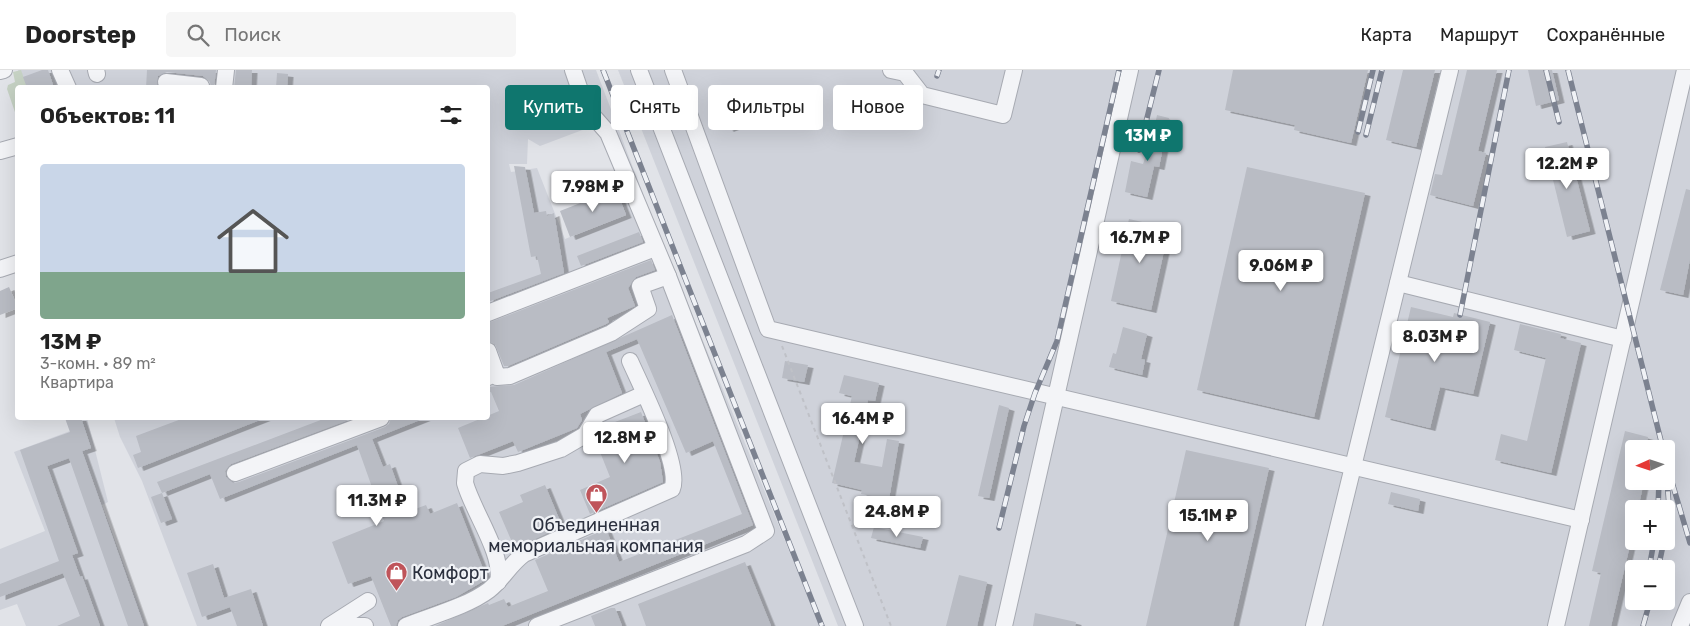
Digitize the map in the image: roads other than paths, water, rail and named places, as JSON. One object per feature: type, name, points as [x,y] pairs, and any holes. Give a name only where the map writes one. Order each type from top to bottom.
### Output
[{"type":"lane","points":[[0,71],[4,70]]},
{"type":"lane","points":[[60,70],[67,85]]},
{"type":"lane","points":[[224,85],[226,70]]},
{"type":"lane","points":[[539,626],[577,619],[746,544],[766,531],[668,276],[608,132],[586,108],[573,70]]},
{"type":"lane","points":[[639,70],[855,626]]},
{"type":"lane","points":[[673,70],[768,329],[1581,520]]},
{"type":"lane","points":[[891,70],[904,73],[922,95],[1003,115],[1014,70]]},
{"type":"lane","points":[[1004,626],[1130,70]]},
{"type":"lane","points":[[1314,626],[1450,70]]},
{"type":"lane","points":[[1556,626],[1686,70]]},
{"type":"lane","points":[[166,80],[195,85]]},
{"type":"lane","points":[[0,151],[15,147]]},
{"type":"lane","points":[[490,311],[655,248]]},
{"type":"lane","points":[[492,375],[497,377],[510,376],[618,330],[648,309],[640,286],[668,276]]},
{"type":"lane","points":[[1398,284],[1623,339]]},
{"type":"lane","points":[[406,626],[476,598],[498,582],[516,559],[524,554],[672,489],[675,482],[674,472],[630,361]]},
{"type":"lane","points":[[498,582],[500,572],[494,554],[466,490],[466,471],[480,464],[503,466],[518,463],[561,449],[585,435],[597,415],[644,394]]},
{"type":"lane","points":[[235,473],[375,420]]},
{"type":"lane","points":[[329,626],[368,601]]},
{"type":"lane","points":[[1680,626],[1690,602]]},
{"type":"lane","points":[[345,626],[365,626]]},
{"type":"railway","points":[[603,70],[822,626]]},
{"type":"railway","points":[[937,76],[939,70]]},
{"type":"railway","points":[[999,528],[1024,426],[1035,393],[1057,341],[1119,70]]},
{"type":"railway","points":[[1139,150],[1159,70]]},
{"type":"railway","points":[[1358,132],[1373,70]]},
{"type":"railway","points":[[1366,135],[1382,70]]},
{"type":"railway","points":[[1460,315],[1509,70]]},
{"type":"railway","points":[[1546,70],[1559,122]]},
{"type":"railway","points":[[1568,70],[1661,440]]},
{"type":"railway","points":[[1658,500],[1659,490]]},
{"type":"railway","points":[[1668,490],[1669,500]]},
{"type":"railway","points":[[1674,490],[1690,543]]},
{"type":"railway","points":[[1651,560],[1652,550]]},
{"type":"railway","points":[[1660,560],[1662,550]]},
{"type":"railway","points":[[1643,626],[1647,610]]},
{"type":"place","name":"Объединенная мемориальная компания","points":[[596,514]]},
{"type":"place","name":"Комфорт","points":[[396,592]]}]
